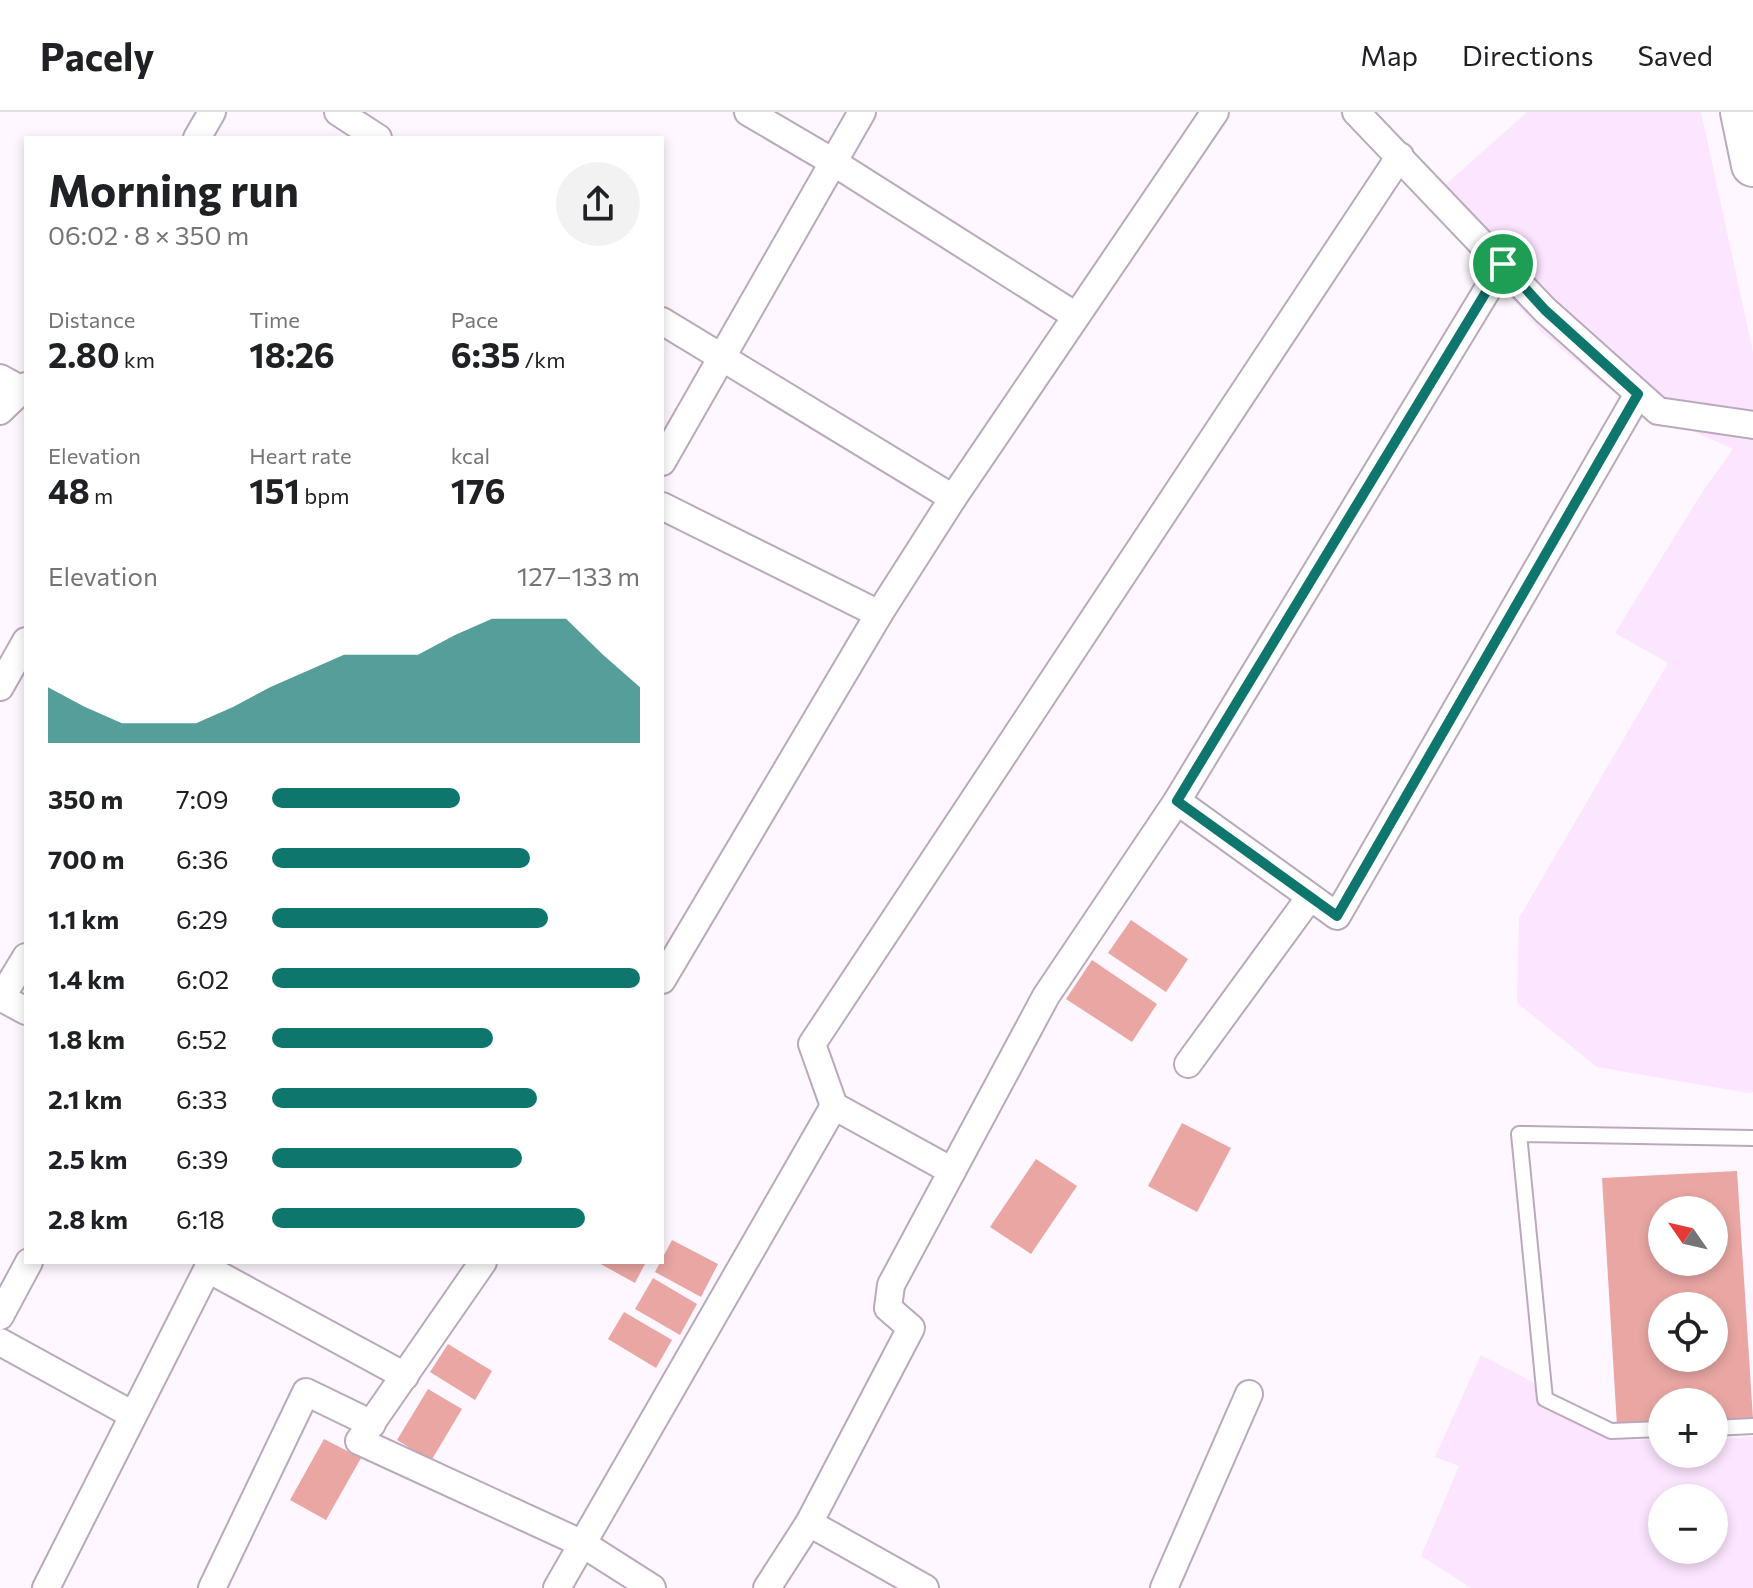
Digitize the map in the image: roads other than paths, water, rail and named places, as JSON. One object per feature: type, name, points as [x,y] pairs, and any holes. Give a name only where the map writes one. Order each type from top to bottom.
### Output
[{"type":"main road","points":[[1742,112],[1753,165]]},
{"type":"street","points":[[198,136],[212,112]]},
{"type":"street","points":[[338,112],[375,136]]},
{"type":"street","points":[[748,112],[833,162],[1076,316]]},
{"type":"street","points":[[664,459],[862,112]]},
{"type":"street","points":[[664,977],[879,614],[953,498],[1215,112]]},
{"type":"street","points":[[1356,112],[1545,310],[1658,411],[1753,425]]},
{"type":"street","points":[[952,1171],[834,1106],[812,1044],[1400,156]]},
{"type":"street","points":[[767,1588],[809,1523],[911,1328],[888,1308],[891,1285],[1046,996],[1177,801],[1503,264]]},
{"type":"street","points":[[664,322],[953,498]]},
{"type":"street","points":[[0,411],[16,385]]},
{"type":"street","points":[[1177,801],[1337,916],[1638,394]]},
{"type":"street","points":[[664,507],[879,614]]},
{"type":"street","points":[[0,687],[24,645]]},
{"type":"street","points":[[1188,1064],[1310,897]]},
{"type":"street","points":[[24,960],[0,998],[24,1010]]},
{"type":"street","points":[[557,1588],[834,1106]]},
{"type":"street","points":[[0,1316],[28,1264]]},
{"type":"street","points":[[482,1264],[359,1441],[583,1544],[652,1588]]},
{"type":"street","points":[[46,1588],[209,1266],[405,1376]]},
{"type":"street","points":[[0,1342],[133,1415]]},
{"type":"street","points":[[212,1588],[306,1392],[372,1424]]},
{"type":"street","points":[[1164,1588],[1249,1394]]},
{"type":"street","points":[[809,1523],[925,1588]]},
{"type":"lane","points":[[1648,1430],[1611,1431],[1545,1399],[1519,1134],[1753,1138]]},
{"type":"lane","points":[[1728,1427],[1753,1426]]}]
